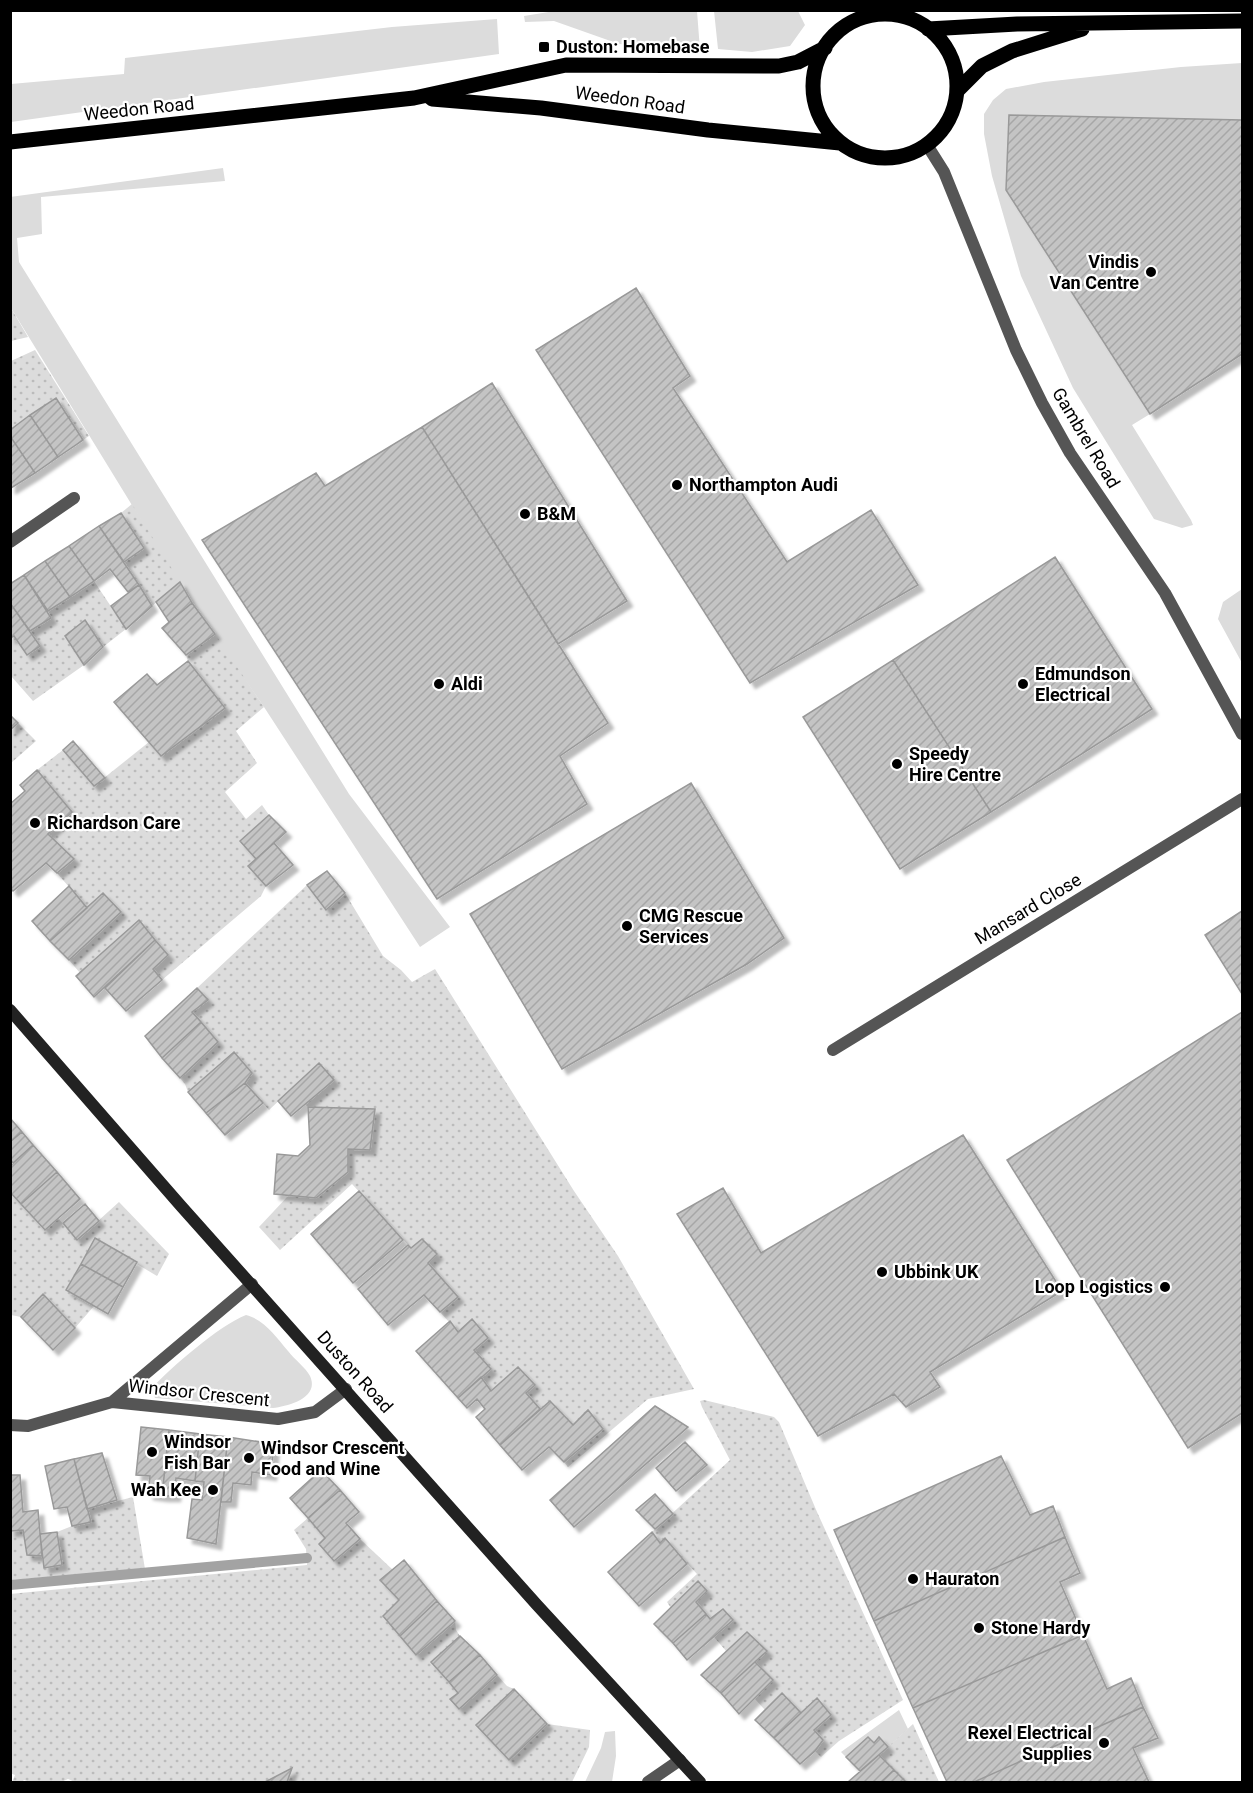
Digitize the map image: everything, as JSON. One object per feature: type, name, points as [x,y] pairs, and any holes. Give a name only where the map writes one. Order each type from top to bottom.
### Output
[{"type":"main road","points":[[887,13],[928,29],[945,46],[955,67],[958,90],[953,112],[943,130],[927,145],[906,155],[883,158],[860,154],[840,143],[826,127],[817,108],[814,88],[816,67],[833,37],[857,21],[887,13]]},
{"type":"main road","points":[[928,29],[1017,24],[1242,21]]},
{"type":"main road","points":[[958,90],[982,66],[1002,56],[1096,24]]},
{"type":"main road","name":"Weedon Road","points":[[10,141],[414,98],[566,65],[779,66],[798,62],[825,48]]},
{"type":"main road","name":"Weedon Road","points":[[414,98],[541,108],[708,130],[840,143]]},
{"type":"street","name":"Gambrel Road","points":[[927,145],[944,172],[1016,350],[1042,403],[1070,453],[1165,593],[1242,734]]},
{"type":"street","points":[[10,542],[74,498]]},
{"type":"street","name":"Mansard Close","points":[[833,1050],[1242,799]]},
{"type":"street","name":"Duston Road","points":[[10,1010],[173,1197],[537,1605],[700,1782]]},
{"type":"street","name":"Windsor Crescent","points":[[112,1402],[252,1284]]},
{"type":"street","name":"Windsor Crescent","points":[[10,1425],[28,1426],[112,1402],[278,1419],[315,1412],[346,1389]]},
{"type":"street","points":[[648,1782],[680,1760]]},
{"type":"shaded area","points":[[561,10],[697,11],[700,50],[619,44],[554,21],[525,22],[524,16]]},
{"type":"shaded area","points":[[714,11],[798,11],[805,25],[790,46],[752,52],[718,49]]},
{"type":"shaded area","points":[[497,19],[499,54],[11,122],[11,84],[124,74],[125,58],[392,27]]},
{"type":"shaded area","points":[[1242,63],[1242,120],[1009,116],[1006,190],[1150,414],[1132,425],[1191,520],[1193,525],[1182,528],[1154,519],[1073,388],[1021,276],[992,176],[984,134],[984,114],[993,100],[1006,89],[1044,82],[1181,67]]},
{"type":"shaded area","points":[[223,168],[225,181],[41,197],[42,234],[17,238],[19,262],[349,794],[450,927],[420,947],[264,707],[192,603],[11,308],[10,197]]},
{"type":"shaded area","points":[[11,308],[28,337],[11,341]]},
{"type":"shaded area","points":[[35,350],[89,436],[83,440],[56,399],[11,430],[11,361]]},
{"type":"shaded area","points":[[132,504],[180,582],[152,606],[124,562],[144,548],[121,513]]},
{"type":"shaded area","points":[[94,581],[126,629],[103,647],[85,620],[65,636],[84,665],[33,701],[11,676],[11,638],[14,636],[27,655],[39,646],[30,631],[51,618],[48,611]]},
{"type":"shaded area","points":[[1242,589],[1242,663],[1218,619],[1223,602]]},
{"type":"shaded area","points":[[215,634],[264,707],[236,731],[257,763],[225,792],[246,819],[262,805],[269,815],[240,841],[256,859],[248,866],[266,886],[261,896],[162,980],[153,969],[168,955],[139,920],[80,973],[69,960],[120,912],[103,893],[87,908],[57,873],[73,859],[48,834],[72,812],[37,770],[63,750],[94,786],[149,742],[161,756],[225,708],[188,661],[186,655]]},
{"type":"shaded area","points":[[18,723],[36,741],[11,763],[11,730]]},
{"type":"shaded area","points":[[307,885],[326,910],[345,893],[383,956],[412,982],[435,969],[574,1191],[618,1256],[694,1389],[648,1399],[568,1467],[564,1462],[603,1428],[588,1411],[573,1425],[550,1401],[540,1409],[526,1393],[535,1385],[518,1367],[491,1391],[481,1377],[491,1368],[474,1350],[488,1338],[472,1319],[458,1332],[440,1312],[458,1297],[428,1263],[437,1254],[422,1239],[411,1248],[352,1184],[280,1250],[259,1227],[288,1196],[316,1198],[347,1173],[348,1149],[370,1150],[375,1109],[308,1107],[305,1104],[333,1080],[319,1063],[269,1110],[245,1083],[252,1073],[234,1052],[188,1092],[180,1078],[218,1042],[192,1012],[207,1000],[197,988]]},
{"type":"shaded area","points":[[10,1192],[44,1230],[58,1218],[77,1240],[119,1202],[169,1254],[157,1276],[95,1239],[66,1290],[94,1306],[75,1328],[43,1295],[21,1317],[11,1315]]},
{"type":"shaded area","points":[[246,1315],[253,1317],[270,1330],[308,1373],[312,1384],[307,1395],[294,1403],[273,1408],[155,1398],[151,1389],[170,1370],[210,1337]]},
{"type":"shaded area","points":[[704,1400],[774,1417],[779,1422],[817,1512],[903,1700],[839,1741],[821,1757],[815,1751],[823,1740],[814,1730],[831,1715],[817,1698],[801,1713],[782,1694],[765,1710],[755,1699],[773,1680],[755,1662],[766,1652],[747,1632],[726,1651],[714,1637],[733,1620],[723,1609],[710,1619],[696,1602],[707,1591],[698,1581],[671,1608],[667,1602],[697,1574],[665,1539],[660,1543],[652,1532],[730,1460],[702,1407],[700,1401]]},
{"type":"shaded area","points":[[133,1497],[145,1569],[11,1580],[11,1531],[23,1530],[27,1555],[42,1556],[44,1568],[61,1565],[57,1532],[91,1522],[87,1509]]},
{"type":"shaded area","points":[[308,1518],[325,1538],[319,1544],[334,1561],[360,1539],[393,1570],[380,1581],[399,1600],[383,1616],[416,1655],[455,1621],[456,1630],[460,1636],[431,1662],[458,1693],[451,1699],[458,1708],[497,1675],[507,1686],[514,1689],[476,1725],[509,1760],[547,1724],[590,1730],[589,1747],[572,1782],[75,1782],[68,1779],[52,1783],[24,1780],[12,1782],[15,1775],[10,1773],[10,1594],[307,1565],[306,1549],[294,1530]]},
{"type":"shaded area","points":[[899,1710],[908,1729],[888,1747],[879,1737],[874,1743],[868,1737],[846,1757],[841,1752]]},
{"type":"shaded area","points":[[913,1724],[939,1782],[905,1782],[879,1755]]},
{"type":"shaded area","points":[[615,1731],[616,1756],[612,1782],[585,1782],[601,1748],[605,1732]]},
{"type":"building","name":"Vindis Van Centre","points":[[1009,115],[1242,120],[1242,354],[1150,414],[1006,190]]},
{"type":"building","points":[[636,288],[690,376],[673,388],[787,562],[871,510],[918,585],[750,683],[536,350]]},
{"type":"building","name":"B&M","points":[[492,383],[627,601],[558,644],[422,427]]},
{"type":"building","points":[[56,398],[83,440],[58,457],[30,415]]},
{"type":"building","points":[[30,415],[58,457],[35,473],[10,436],[10,430]]},
{"type":"building","name":"Aldi","points":[[422,427],[608,723],[560,756],[587,804],[437,899],[202,540],[316,473],[325,486]]},
{"type":"building","points":[[10,436],[35,473],[11,488],[10,488]]},
{"type":"building","points":[[121,513],[144,548],[124,562],[99,526]]},
{"type":"building","points":[[99,526],[139,585],[128,592],[110,569],[94,581],[69,546]]},
{"type":"building","points":[[69,546],[94,581],[70,597],[45,561]]},
{"type":"building","name":"Edmundson Electrical","points":[[1055,557],[1152,709],[991,812],[893,660]]},
{"type":"building","points":[[45,561],[70,597],[48,611],[24,575]]},
{"type":"building","points":[[24,575],[51,618],[30,631],[10,603],[10,584]]},
{"type":"building","points":[[180,582],[192,603],[169,622],[156,602]]},
{"type":"building","points":[[139,585],[152,606],[126,629],[111,606]]},
{"type":"building","points":[[10,603],[40,646],[27,655],[14,636],[10,638]]},
{"type":"building","points":[[192,603],[215,634],[186,655],[162,628]]},
{"type":"building","points":[[85,620],[103,647],[84,665],[65,636]]},
{"type":"building","name":"Speedy Hire Centre","points":[[893,660],[991,812],[900,869],[803,717]]},
{"type":"building","points":[[188,661],[225,708],[161,756],[114,702],[147,674],[157,685]]},
{"type":"building","points":[[10,715],[18,723],[10,730]]},
{"type":"building","points":[[73,741],[105,778],[94,786],[63,750]]},
{"type":"building","name":"Richardson Care","points":[[37,770],[72,812],[48,834],[74,859],[57,873],[46,863],[13,891],[10,888],[10,804],[25,791],[20,785]]},
{"type":"building","name":"CMG Rescue Services","points":[[691,783],[784,938],[747,964],[562,1069],[470,914]]},
{"type":"building","points":[[269,815],[286,832],[256,859],[240,841]]},
{"type":"building","points":[[274,843],[293,865],[266,886],[248,866]]},
{"type":"building","points":[[327,871],[345,893],[326,910],[307,885]]},
{"type":"building","points":[[69,886],[87,908],[50,941],[32,921]]},
{"type":"building","points":[[103,893],[121,912],[69,960],[50,941]]},
{"type":"building","points":[[1242,911],[1242,994],[1205,935]]},
{"type":"building","points":[[139,920],[155,940],[94,997],[76,976]]},
{"type":"building","points":[[155,940],[168,955],[153,969],[162,980],[126,1011],[105,988]]},
{"type":"building","points":[[197,988],[208,1000],[192,1012],[201,1022],[162,1058],[145,1036]]},
{"type":"building","name":"Loop Logistics","points":[[1242,1012],[1242,1413],[1188,1448],[1007,1160]]},
{"type":"building","points":[[201,1022],[218,1042],[180,1078],[162,1058]]},
{"type":"building","points":[[234,1052],[252,1073],[245,1083],[206,1113],[188,1092]]},
{"type":"building","points":[[319,1063],[334,1080],[291,1116],[278,1101]]},
{"type":"building","points":[[245,1083],[263,1103],[225,1135],[206,1113]]},
{"type":"building","points":[[308,1107],[375,1109],[370,1150],[348,1149],[348,1172],[316,1198],[274,1194],[277,1154],[298,1156],[310,1145]]},
{"type":"building","points":[[10,1118],[22,1132],[10,1142]]},
{"type":"building","points":[[22,1132],[33,1145],[13,1163],[10,1159],[10,1142]]},
{"type":"building","name":"Ubbink UK","points":[[963,1135],[1062,1291],[930,1372],[940,1387],[906,1407],[894,1394],[818,1436],[677,1214],[723,1188],[761,1253]]},
{"type":"building","points":[[33,1145],[57,1172],[21,1204],[10,1192],[10,1166]]},
{"type":"building","points":[[57,1172],[80,1199],[45,1230],[21,1204]]},
{"type":"building","points":[[359,1191],[403,1240],[353,1283],[311,1234]]},
{"type":"building","points":[[85,1204],[99,1221],[77,1240],[63,1223]]},
{"type":"building","points":[[95,1238],[137,1262],[123,1287],[81,1264]]},
{"type":"building","points":[[422,1239],[437,1254],[428,1263],[458,1297],[440,1312],[424,1295],[388,1325],[358,1289],[408,1245],[411,1248]]},
{"type":"building","points":[[81,1264],[123,1287],[108,1314],[66,1290]]},
{"type":"building","points":[[43,1294],[75,1328],[53,1350],[21,1317]]},
{"type":"building","points":[[472,1319],[488,1338],[474,1350],[491,1369],[458,1398],[416,1351],[450,1321],[458,1332]]},
{"type":"building","points":[[518,1367],[535,1385],[526,1393],[540,1409],[500,1445],[476,1417],[485,1409],[477,1399],[467,1408],[458,1398],[481,1377],[491,1391]]},
{"type":"building","points":[[550,1401],[573,1425],[588,1410],[603,1429],[564,1462],[549,1447],[522,1470],[500,1445]]},
{"type":"building","points":[[655,1406],[688,1427],[574,1527],[550,1500]]},
{"type":"building","name":"Windsor Fish Bar","points":[[141,1427],[169,1430],[162,1496],[148,1494],[150,1476],[136,1475]]},
{"type":"building","points":[[169,1430],[200,1434],[195,1481],[176,1478],[175,1496],[162,1496]]},
{"type":"building","name":"Wah Kee","points":[[200,1434],[228,1437],[216,1544],[187,1538],[192,1499],[202,1500],[204,1482],[195,1481]]},
{"type":"building","name":"Windsor Crescent Food and Wine","points":[[228,1437],[274,1444],[271,1475],[252,1472],[251,1485],[233,1483],[231,1502],[221,1502]]},
{"type":"building","points":[[685,1442],[707,1465],[676,1491],[656,1468]]},
{"type":"building","points":[[102,1453],[117,1500],[87,1509],[74,1459]]},
{"type":"building","name":"Hauraton","points":[[1001,1456],[1030,1515],[1053,1506],[1065,1537],[874,1621],[834,1530]]},
{"type":"building","points":[[74,1459],[91,1522],[72,1526],[67,1507],[54,1509],[45,1466]]},
{"type":"building","points":[[321,1470],[340,1490],[308,1518],[290,1498]]},
{"type":"building","points":[[10,1475],[20,1475],[23,1512],[38,1510],[42,1556],[27,1555],[23,1530],[10,1531]]},
{"type":"building","points":[[340,1490],[359,1512],[346,1523],[360,1539],[334,1561],[319,1544],[325,1538],[308,1518]]},
{"type":"building","points":[[655,1494],[673,1514],[655,1529],[636,1510]]},
{"type":"building","points":[[57,1532],[62,1565],[44,1568],[40,1534]]},
{"type":"building","points":[[652,1532],[660,1543],[665,1538],[687,1564],[639,1606],[608,1572]]},
{"type":"building","name":"Stone Hardy","points":[[1065,1537],[1080,1573],[1060,1582],[1083,1635],[913,1708],[874,1621]]},
{"type":"building","points":[[404,1560],[437,1601],[400,1636],[383,1616],[399,1600],[380,1580]]},
{"type":"building","points":[[698,1581],[707,1591],[696,1602],[706,1614],[673,1643],[654,1624]]},
{"type":"building","points":[[437,1601],[455,1621],[416,1655],[400,1636]]},
{"type":"building","points":[[723,1609],[733,1620],[687,1660],[673,1643],[706,1614],[710,1619]]},
{"type":"building","points":[[747,1632],[767,1651],[721,1693],[701,1675]]},
{"type":"building","points":[[1083,1635],[1107,1689],[1131,1678],[1143,1707],[974,1782],[947,1782],[913,1708]]},
{"type":"building","points":[[460,1636],[480,1655],[449,1682],[431,1662]]},
{"type":"building","points":[[480,1655],[497,1675],[459,1709],[450,1699],[458,1693],[449,1682]]},
{"type":"building","points":[[755,1662],[773,1680],[739,1714],[721,1693]]},
{"type":"building","points":[[514,1689],[547,1724],[509,1760],[476,1725]]},
{"type":"building","points":[[782,1693],[801,1713],[774,1738],[755,1720]]},
{"type":"building","points":[[817,1698],[831,1715],[814,1730],[823,1740],[815,1751],[800,1764],[774,1738]]},
{"type":"building","name":"Rexel Electrical Supplies","points":[[1143,1707],[1158,1738],[1133,1748],[1149,1782],[974,1782]]},
{"type":"building","points":[[868,1737],[874,1743],[879,1737],[888,1747],[860,1771],[846,1757]]},
{"type":"building","points":[[879,1755],[894,1770],[881,1782],[848,1782]]},
{"type":"building","points":[[292,1768],[287,1782],[265,1782]]},
{"type":"building","points":[[894,1770],[906,1782],[881,1782]]},
{"type":"waterway","points":[[10,1585],[307,1558]]},
{"type":"place","name":"Duston: Homebase","points":[[544,47]]},
{"type":"place","name":"Vindis Van Centre","points":[[1151,272]]},
{"type":"place","name":"Northampton Audi","points":[[677,485]]},
{"type":"place","name":"B&M","points":[[525,514]]},
{"type":"place","name":"Aldi","points":[[439,684]]},
{"type":"place","name":"Edmundson Electrical","points":[[1023,684]]},
{"type":"place","name":"Speedy Hire Centre","points":[[897,764]]},
{"type":"place","name":"Richardson Care","points":[[35,823]]},
{"type":"place","name":"CMG Rescue Services","points":[[627,926]]},
{"type":"place","name":"Ubbink UK","points":[[882,1272]]},
{"type":"place","name":"Loop Logistics","points":[[1165,1287]]},
{"type":"place","name":"Windsor Fish Bar","points":[[152,1452]]},
{"type":"place","name":"Windsor Crescent Food and Wine","points":[[249,1458]]},
{"type":"place","name":"Wah Kee","points":[[213,1490]]},
{"type":"place","name":"Hauraton","points":[[913,1579]]},
{"type":"place","name":"Stone Hardy","points":[[979,1628]]},
{"type":"place","name":"Rexel Electrical Supplies","points":[[1104,1743]]}]
